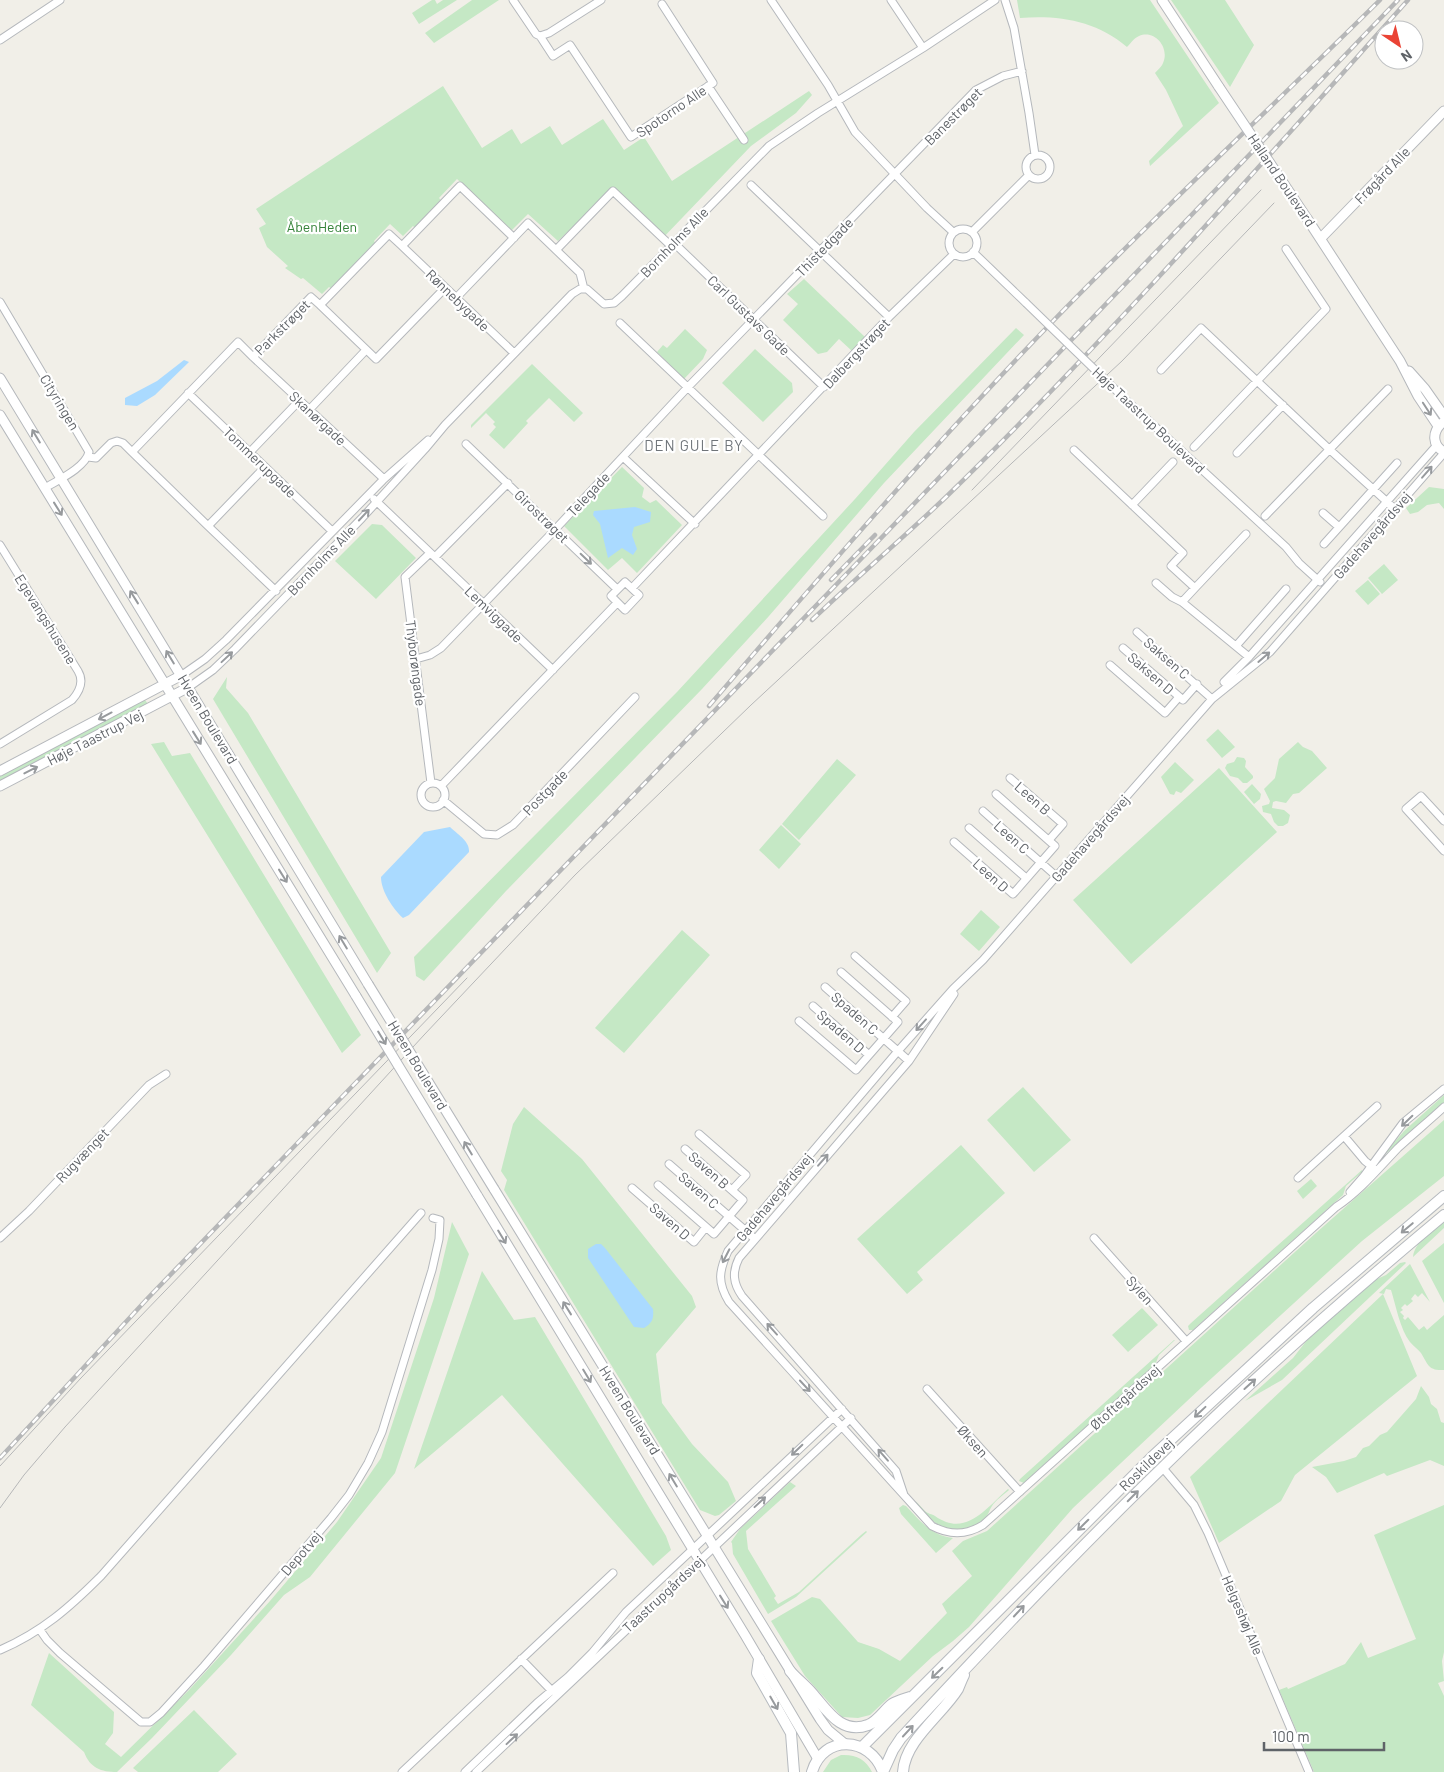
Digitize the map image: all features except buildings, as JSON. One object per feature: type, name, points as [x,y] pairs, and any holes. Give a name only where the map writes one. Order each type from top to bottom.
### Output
[{"type":"main road","name":"Roskildevej","points":[[862,1747],[1159,1450],[1313,1308],[1444,1196]]},
{"type":"main road","name":"Roskildevej","points":[[883,1772],[901,1738],[1056,1573],[1162,1467],[1244,1389],[1322,1319],[1444,1215]]},
{"type":"main road","points":[[759,1659],[757,1673],[791,1733],[794,1772]]},
{"type":"main road","points":[[903,1772],[910,1749],[957,1690],[968,1666]]},
{"type":"main road","points":[[790,1671],[835,1720],[843,1724],[854,1726],[868,1725],[893,1703],[914,1695]]},
{"type":"main road","points":[[812,1772],[818,1759],[826,1751],[835,1746],[846,1744],[862,1747],[876,1758],[883,1772]]},
{"type":"street","points":[[0,40],[60,0]]},
{"type":"street","points":[[514,0],[536,34],[540,36],[549,33],[601,0]]},
{"type":"street","points":[[771,0],[828,85],[855,132],[895,175],[953,232]]},
{"type":"street","points":[[891,0],[923,48]]},
{"type":"street","name":"Bornholms Alle","points":[[189,687],[213,670],[235,649],[425,449],[445,425],[572,294],[584,289],[590,290],[604,304],[614,303],[769,146],[995,0]]},
{"type":"street","points":[[1006,0],[1014,28],[1035,155]]},
{"type":"street","name":"Halland Boulevard","points":[[1162,0],[1321,238],[1400,361],[1418,396],[1441,424]]},
{"type":"street","name":"Spotorno Alle","points":[[540,36],[553,56],[570,45],[632,138],[713,83],[662,4]]},
{"type":"street","name":"Banestrøget","points":[[895,175],[976,90],[1004,76],[1022,71]]},
{"type":"street","points":[[708,86],[744,140]]},
{"type":"street","name":"Frøgård Alle","points":[[1321,238],[1444,111]]},
{"type":"street","points":[[1035,155],[1043,156],[1050,165],[1049,172],[1045,177],[1039,179],[1029,175],[1026,165],[1029,159],[1035,155]]},
{"type":"street","name":"Thistedgade","points":[[754,320],[895,175]]},
{"type":"street","points":[[972,232],[1029,175]]},
{"type":"street","points":[[751,185],[890,317]]},
{"type":"street","points":[[402,246],[460,186],[514,238]]},
{"type":"street","points":[[556,250],[613,191],[672,244]]},
{"type":"street","points":[[456,298],[528,224],[580,273],[584,289]]},
{"type":"street","points":[[963,229],[972,232],[977,244],[973,252],[966,256],[954,254],[949,246],[950,236],[953,232],[963,229]]},
{"type":"street","name":"Parkstrøget","points":[[132,452],[238,342],[253,357],[311,296],[320,305],[389,234],[402,246]]},
{"type":"street","name":"Carl Gustavs Gade","points":[[672,244],[824,387]]},
{"type":"street","name":"Rønnebygade","points":[[402,246],[514,353]]},
{"type":"street","points":[[1194,447],[1326,309],[1286,248]]},
{"type":"street","name":"Høje Taastrup Boulevard","points":[[973,252],[1124,398],[1286,547],[1303,568],[1326,587]]},
{"type":"street","name":"Dalbergstrøget","points":[[632,588],[760,456],[890,317],[954,254]]},
{"type":"street","points":[[320,305],[376,360],[446,288]]},
{"type":"street","name":"Cityringen","points":[[0,302],[82,437],[89,452],[88,457]]},
{"type":"street","name":"Telegade","points":[[416,659],[430,655],[441,648],[754,320]]},
{"type":"street","points":[[620,323],[823,516]]},
{"type":"street","points":[[1161,370],[1201,328],[1395,509]]},
{"type":"street","points":[[309,410],[366,350]]},
{"type":"street","name":"Skanørgade","points":[[253,357],[384,479]]},
{"type":"street","name":"Halland Boulevard","points":[[1400,361],[1425,389],[1444,416]]},
{"type":"street","name":"Hveen Boulevard","points":[[0,378],[368,984],[790,1671],[828,1730],[846,1744]]},
{"type":"street","points":[[1265,516],[1388,389]]},
{"type":"street","name":"Tommerupgade","points":[[188,393],[332,531]]},
{"type":"street","points":[[250,452],[299,401]]},
{"type":"street","points":[[1237,453],[1282,405]]},
{"type":"street","name":"Hveen Boulevard","points":[[0,415],[356,996],[818,1759]]},
{"type":"street","points":[[1441,424],[1434,436],[1437,445],[1444,452]]},
{"type":"street","name":"Bornholms Alle","points":[[182,676],[205,659],[276,591],[384,479],[445,425]]},
{"type":"street","points":[[45,488],[83,464],[88,457],[96,458],[112,443],[118,441],[123,443],[276,591]]},
{"type":"street","name":"Girostrøget","points":[[466,444],[618,589]]},
{"type":"street","name":"Gadehavegårdsvej","points":[[851,1418],[736,1289],[734,1274],[738,1258],[909,1061],[939,1014],[966,977],[1220,687],[1249,657],[1437,445]]},
{"type":"street","points":[[1074,450],[1183,553],[1171,566],[1194,588]]},
{"type":"street","name":"Gadehavegårdsvej","points":[[1212,698],[1270,652],[1444,452]]},
{"type":"street","points":[[623,457],[695,524]]},
{"type":"street","points":[[1132,506],[1173,462]]},
{"type":"street","points":[[1324,544],[1397,463]]},
{"type":"street","points":[[208,526],[265,467]]},
{"type":"street","points":[[433,555],[508,483]]},
{"type":"street","name":"Lemviggade","points":[[369,495],[552,670]]},
{"type":"street","points":[[1323,513],[1339,527]]},
{"type":"street","points":[[1182,602],[1246,534]]},
{"type":"street","name":"Egevangshusene","points":[[0,545],[78,671],[81,681],[78,694],[72,700],[0,744]]},
{"type":"street","name":"Thyborøngade","points":[[431,783],[405,577],[433,555]]},
{"type":"street","points":[[625,582],[632,588],[639,595],[625,610],[611,596],[625,582]]},
{"type":"street","points":[[1156,583],[1172,598],[1182,602],[1249,657]]},
{"type":"street","points":[[1236,646],[1286,589]]},
{"type":"street","points":[[441,786],[617,603]]},
{"type":"street","name":"Saksen C","points":[[1137,632],[1212,698]]},
{"type":"street","name":"Saksen D","points":[[1123,648],[1183,700],[1196,684]]},
{"type":"street","name":"Saksen D","points":[[1110,665],[1165,713],[1179,697]]},
{"type":"street","name":"Høje Taastrup Vej","points":[[0,771],[182,676]]},
{"type":"street","name":"Høje Taastrup Vej","points":[[0,786],[189,687]]},
{"type":"street","name":"Postgade","points":[[444,800],[484,834],[497,835],[513,824],[635,697]]},
{"type":"street","name":"Leen B","points":[[1010,778],[1063,824],[1049,840]]},
{"type":"street","points":[[431,783],[441,786],[444,800],[435,807],[428,806],[423,802],[420,796],[421,790],[425,786],[431,783]]},
{"type":"street","name":"Leen B","points":[[996,794],[1055,846],[1040,862]]},
{"type":"street","points":[[1444,821],[1421,796],[1406,810],[1444,851]]},
{"type":"street","name":"Leen C","points":[[983,811],[1056,876]]},
{"type":"street","name":"Leen D","points":[[969,828],[1026,878]]},
{"type":"street","name":"Leen D","points":[[954,842],[1012,894],[1040,862]]},
{"type":"street","points":[[841,972],[892,1017],[906,1001],[854,956]]},
{"type":"street","name":"Gadehavegårdsvej","points":[[841,1426],[729,1302],[722,1289],[720,1278],[722,1265],[728,1250],[898,1051],[966,977]]},
{"type":"street","name":"Spaden C","points":[[825,987],[909,1061]]},
{"type":"street","name":"Spaden D","points":[[812,1006],[869,1056]]},
{"type":"street","name":"Spaden D","points":[[799,1021],[856,1070],[898,1022],[892,1017]]},
{"type":"street","name":"Rugvænget","points":[[0,1238],[29,1211],[149,1085],[166,1074]]},
{"type":"street","name":"Øtoftegårdsvej","points":[[1375,1168],[1403,1123],[1444,1089]]},
{"type":"street","points":[[1298,1178],[1377,1106]]},
{"type":"street","name":"Øtoftegårdsvej","points":[[841,1426],[932,1526],[944,1533],[960,1534],[977,1529],[1336,1207],[1340,1200],[1444,1107]]},
{"type":"street","name":"Saven B","points":[[699,1134],[746,1174],[732,1190]]},
{"type":"street","points":[[1344,1136],[1375,1168]]},
{"type":"street","name":"Saven B","points":[[685,1149],[743,1200],[729,1216]]},
{"type":"street","name":"Saven C","points":[[669,1164],[755,1239]]},
{"type":"street","name":"Saven D","points":[[658,1185],[714,1234],[729,1216]]},
{"type":"street","name":"Saven D","points":[[632,1188],[694,1242],[706,1227]]},
{"type":"street","points":[[0,1650],[16,1644],[40,1630],[69,1608],[101,1576],[421,1214]]},
{"type":"street","name":"Depotvej","points":[[40,1630],[60,1653],[141,1722],[150,1722],[161,1713],[204,1666],[331,1518],[349,1495],[368,1463],[382,1432],[432,1270],[439,1239],[440,1220],[433,1218]]},
{"type":"street","name":"Sylen","points":[[1094,1238],[1186,1341]]},
{"type":"street","name":"Øksen","points":[[927,1389],[1020,1492]]},
{"type":"street","name":"Taastrupgårdsvej","points":[[465,1772],[592,1654],[626,1612],[842,1409]]},
{"type":"street","name":"Øtoftegårdsvej","points":[[851,1418],[896,1471],[905,1498]]},
{"type":"street","name":"Taastrupgårdsvej","points":[[476,1772],[851,1418]]},
{"type":"street","name":"Helgeshøj Alle","points":[[1162,1467],[1194,1505],[1208,1533],[1309,1772]]},
{"type":"street","points":[[402,1772],[613,1573]]},
{"type":"street","points":[[521,1660],[552,1691]]},
{"type":"green space","points":[[435,0],[437,4],[443,0],[457,0],[419,24],[412,13]]},
{"type":"green space","points":[[472,0],[499,0],[434,43],[425,33]]},
{"type":"green space","points":[[1017,0],[1150,0],[1219,103],[1150,166],[1149,161],[1183,126],[1166,90],[1155,73],[1162,65],[1165,57],[1160,41],[1150,35],[1139,36],[1127,47],[1103,31],[1077,22],[1035,17],[1020,18]]},
{"type":"green space","points":[[1171,0],[1225,0],[1254,45],[1230,87]]},
{"type":"green space","name":"ÅbenHeden","points":[[443,86],[482,148],[512,129],[521,144],[550,126],[562,145],[603,119],[624,150],[644,137],[672,181],[809,91],[812,95],[796,113],[751,146],[660,241],[609,192],[558,241],[528,214],[511,231],[457,179],[439,198],[442,201],[416,229],[413,226],[403,236],[390,224],[374,241],[376,244],[332,289],[329,287],[322,294],[303,278],[301,279],[285,268],[288,266],[267,247],[259,228],[266,224],[256,209]]},
{"type":"green space","points":[[804,279],[865,337],[852,351],[839,339],[827,352],[818,354],[783,320],[798,304],[787,294]]},
{"type":"green space","points":[[1016,328],[1024,335],[884,483],[769,616],[702,689],[506,891],[424,981],[416,976],[414,957],[677,692],[855,499],[914,432]]},
{"type":"green space","points":[[685,329],[707,350],[703,359],[684,379],[657,352],[663,345],[667,348]]},
{"type":"green space","points":[[755,349],[792,383],[793,392],[763,422],[722,383]]},
{"type":"green space","points":[[532,364],[583,413],[574,422],[549,398],[526,421],[528,423],[504,449],[489,435],[496,427],[493,424],[495,422],[486,413],[471,428],[471,425]]},
{"type":"green space","points":[[622,467],[644,488],[642,497],[650,503],[656,500],[682,525],[637,573],[622,558],[608,570],[564,526]]},
{"type":"green space","points":[[1429,487],[1444,489],[1444,509],[1439,503],[1427,505],[1418,512],[1410,514],[1406,508]]},
{"type":"green space","points":[[372,524],[382,525],[416,558],[376,599],[335,561]]},
{"type":"green space","points":[[1384,564],[1398,580],[1382,594],[1368,578]]},
{"type":"green space","points":[[1368,580],[1380,594],[1368,605],[1355,591]]},
{"type":"green space","points":[[227,677],[226,688],[248,713],[391,953],[377,973],[213,699]]},
{"type":"green space","points":[[145,700],[148,704],[0,782],[0,776]]},
{"type":"green space","points":[[1218,729],[1235,747],[1222,758],[1206,740]]},
{"type":"green space","points":[[164,742],[172,756],[190,753],[361,1035],[342,1053],[151,744]]},
{"type":"green space","points":[[1298,742],[1303,747],[1312,751],[1327,768],[1299,793],[1293,794],[1286,803],[1273,802],[1272,808],[1284,810],[1290,815],[1288,823],[1278,826],[1271,814],[1263,812],[1262,806],[1269,804],[1270,801],[1264,789],[1275,778],[1279,759]]},
{"type":"green space","points":[[1237,757],[1244,758],[1246,761],[1245,767],[1253,776],[1247,783],[1243,783],[1238,778],[1230,776],[1225,768],[1227,764],[1234,762]]},
{"type":"green space","points":[[837,759],[856,775],[799,840],[782,824]]},
{"type":"green space","points":[[1175,762],[1194,780],[1181,793],[1176,791],[1174,795],[1170,794],[1161,777]]},
{"type":"green space","points":[[1219,768],[1277,832],[1131,964],[1073,900]]},
{"type":"green space","points":[[1252,784],[1261,794],[1260,799],[1254,804],[1244,792]]},
{"type":"green space","points":[[781,825],[801,844],[779,869],[759,850]]},
{"type":"green space","points":[[981,910],[1000,927],[979,951],[960,934]]},
{"type":"green space","points":[[682,930],[710,955],[624,1053],[595,1028]]},
{"type":"green space","points":[[1023,1087],[1071,1140],[1034,1172],[987,1120]]},
{"type":"green space","points":[[1444,1095],[1444,1103],[1380,1159],[1404,1131]]},
{"type":"green space","points":[[524,1107],[582,1159],[692,1296],[696,1307],[656,1354],[662,1403],[692,1444],[728,1482],[736,1501],[719,1515],[715,1516],[700,1510],[504,1190],[507,1180],[501,1171],[513,1124]]},
{"type":"green space","points":[[1444,1120],[1444,1176],[1362,1241],[1073,1508],[969,1627],[933,1656],[870,1715],[858,1718],[842,1717],[805,1676],[771,1621],[812,1597],[820,1599],[858,1642],[879,1649],[900,1661],[947,1613],[942,1604],[972,1576],[952,1551],[963,1541],[987,1531],[1317,1232]]},
{"type":"green space","points":[[961,1145],[1005,1193],[917,1272],[923,1280],[907,1294],[857,1239]]},
{"type":"green space","points":[[1362,1170],[1346,1186],[1343,1195],[1193,1330],[1189,1330],[1188,1326],[1191,1323]]},
{"type":"green space","points":[[1311,1179],[1317,1186],[1303,1199],[1297,1191]]},
{"type":"green space","points":[[1444,1221],[1444,1228],[1413,1257],[1414,1251],[1421,1241]]},
{"type":"green space","points":[[452,1222],[469,1254],[395,1473],[310,1577],[284,1595],[231,1655],[152,1738],[117,1772],[97,1768],[89,1762],[84,1752],[31,1705],[49,1653],[114,1712],[113,1733],[105,1744],[121,1757],[189,1690],[270,1601],[337,1522],[381,1458],[434,1298]]},
{"type":"green space","points":[[1444,1243],[1444,1303],[1422,1261]]},
{"type":"green space","points":[[1405,1262],[1282,1380],[1245,1401],[1293,1358],[1311,1335],[1359,1293],[1400,1263]]},
{"type":"green space","points":[[1410,1264],[1430,1302],[1422,1293],[1418,1297],[1415,1294],[1411,1299],[1413,1301],[1407,1306],[1405,1304],[1400,1312],[1405,1320],[1408,1317],[1419,1330],[1424,1326],[1427,1330],[1444,1315],[1444,1370],[1429,1366],[1421,1353],[1410,1342],[1401,1324],[1391,1290],[1386,1289],[1384,1294],[1379,1293]]},
{"type":"green space","points":[[482,1271],[514,1320],[535,1317],[666,1536],[671,1550],[653,1566],[502,1395],[414,1469]]},
{"type":"green space","points":[[1383,1294],[1417,1376],[1295,1475],[1281,1501],[1219,1543],[1190,1477]]},
{"type":"green space","points":[[1142,1308],[1158,1325],[1128,1352],[1112,1335]]},
{"type":"green space","points":[[1175,1340],[1159,1355],[1155,1365],[1024,1483],[1019,1481],[1020,1479]]},
{"type":"green space","points":[[1421,1386],[1429,1397],[1431,1404],[1437,1409],[1441,1422],[1444,1423],[1444,1466],[1430,1460],[1387,1476],[1384,1473],[1337,1493],[1326,1477],[1312,1467],[1356,1457],[1363,1448],[1369,1446],[1380,1435],[1387,1432],[1416,1399]]},
{"type":"green space","points":[[790,1482],[796,1486],[746,1531],[748,1549],[776,1596],[774,1598],[778,1604],[799,1592],[861,1535],[867,1532],[796,1597],[768,1614],[733,1554],[731,1542],[740,1529]]},
{"type":"green space","points":[[1008,1489],[991,1507],[987,1516],[981,1522],[960,1529],[946,1528],[939,1525],[928,1517],[915,1501],[927,1513],[946,1522],[956,1524],[975,1518]]},
{"type":"green space","points":[[903,1505],[933,1531],[953,1538],[936,1553],[901,1514],[899,1508]]},
{"type":"green space","points":[[1444,1505],[1444,1652],[1442,1661],[1444,1681],[1438,1683],[1444,1696],[1444,1772],[1314,1772],[1279,1690],[1287,1687],[1288,1689],[1345,1664],[1361,1642],[1368,1658],[1416,1639],[1374,1535]]},
{"type":"green space","points":[[194,1710],[237,1754],[218,1772],[138,1772],[133,1768]]},
{"type":"green space","points":[[841,1755],[851,1755],[860,1758],[870,1767],[872,1772],[823,1772],[831,1760]]},
{"type":"water","points":[[184,360],[189,362],[155,395],[137,406],[125,405],[125,398],[157,381]]},
{"type":"water","points":[[635,507],[651,512],[650,522],[634,527],[632,535],[637,549],[633,555],[622,548],[608,558],[600,524],[593,515],[594,511]]},
{"type":"water","points":[[450,827],[465,841],[469,852],[409,915],[403,918],[388,899],[381,877],[424,832]]},
{"type":"water","points":[[596,1244],[601,1244],[605,1248],[653,1309],[652,1320],[644,1328],[634,1327],[588,1258],[588,1249]]},
{"type":"tram line","points":[[972,490],[1261,190]]},
{"type":"tram line","points":[[0,1508],[24,1475],[65,1427],[424,1035],[575,875],[751,705],[1122,361],[1274,203]]},
{"type":"tram line","points":[[0,1466],[81,1378],[467,978]]},
{"type":"railway","points":[[709,706],[879,510],[1010,366],[1135,238],[1380,0]]},
{"type":"railway","points":[[0,1458],[148,1298],[1398,0]]},
{"type":"railway","points":[[812,620],[946,497],[1124,315],[1408,0]]},
{"type":"railway","points":[[831,580],[875,535]]},
{"type":"district","name":"DEN GULE BY","points":[[694,445]]}]
